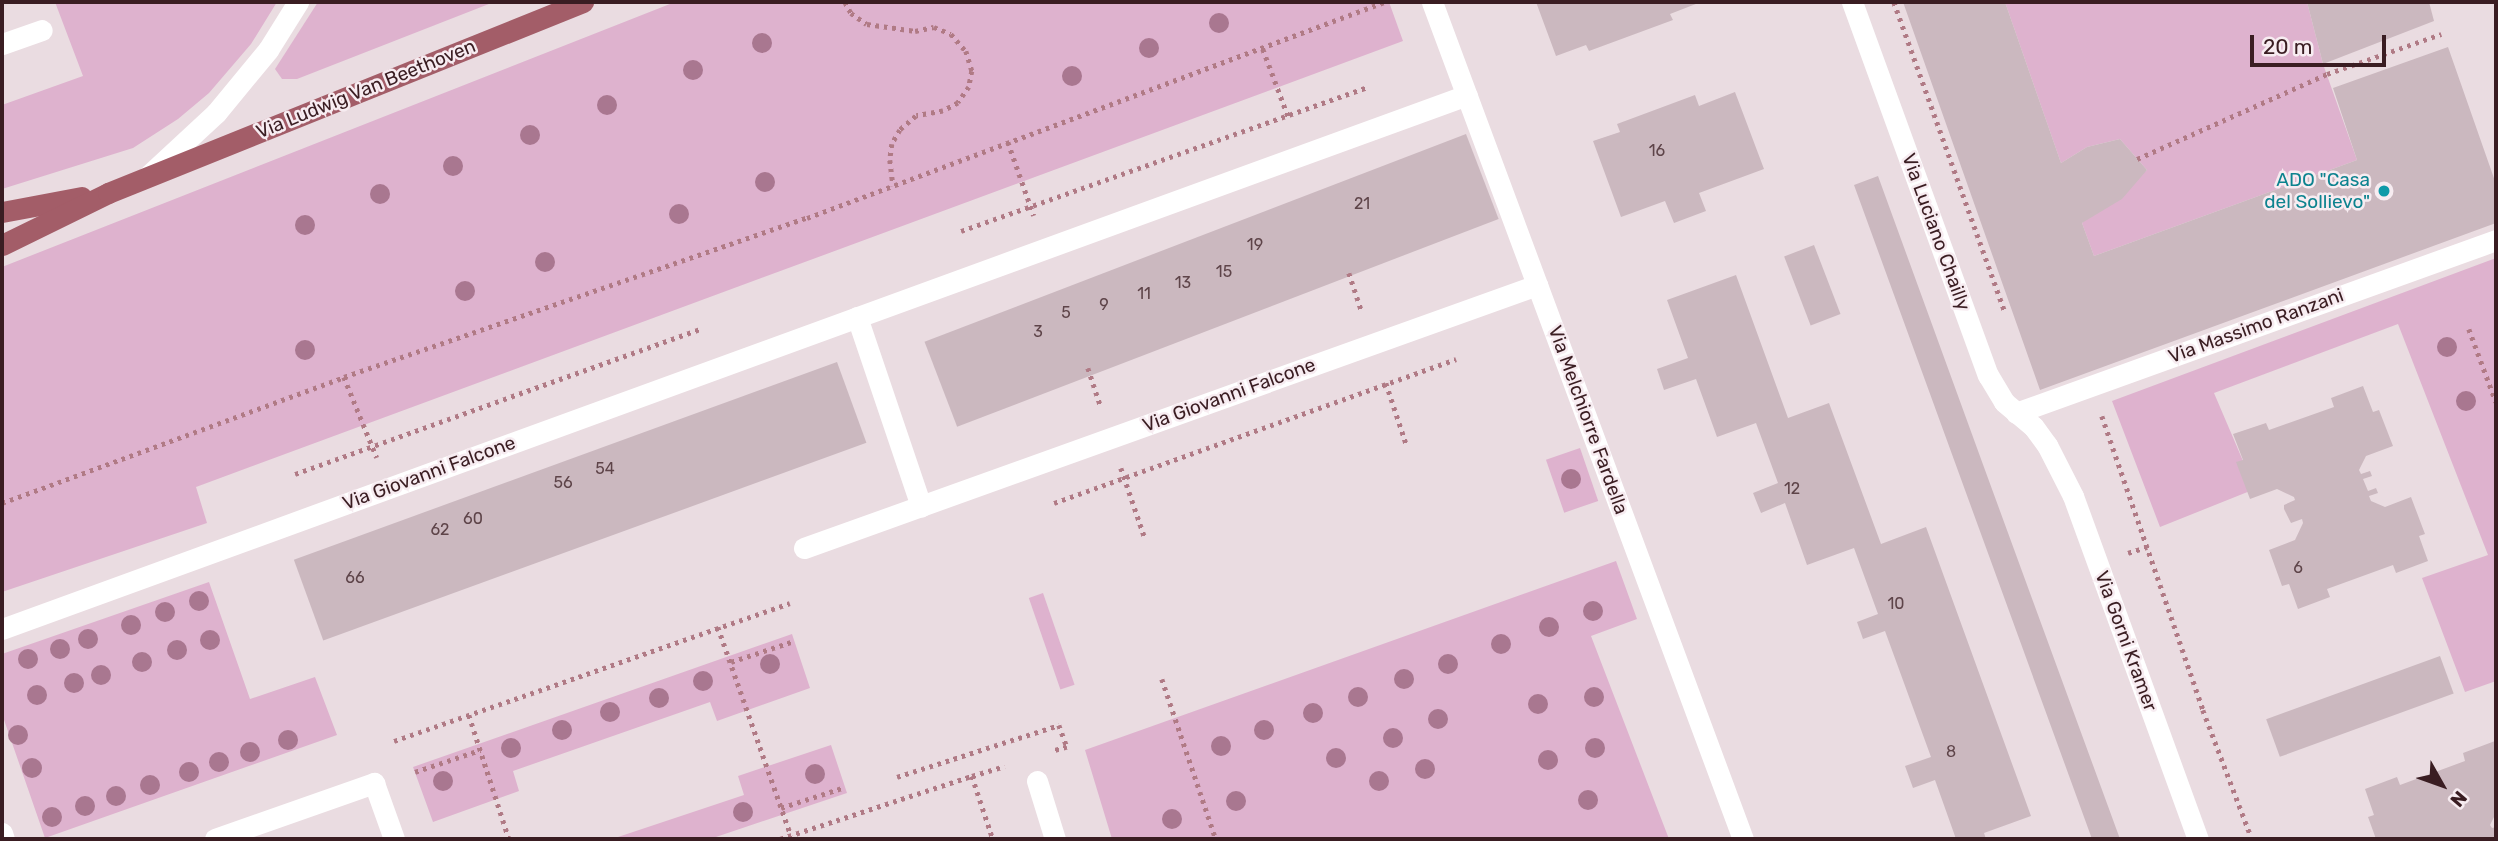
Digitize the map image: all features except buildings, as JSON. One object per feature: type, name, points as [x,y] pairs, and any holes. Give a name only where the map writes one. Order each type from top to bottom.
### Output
[{"type":"main road","name":"Via Ludwig Van Beethoven","points":[[2,245],[148,176],[583,2]]},
{"type":"main road","name":"Via Ludwig Van Beethoven","points":[[2,212],[108,193]]},
{"type":"street","name":"Via Ludwig Van Beethoven","points":[[148,176],[216,113],[268,50],[298,2]]},
{"type":"street","name":"Via Melchiorre Fardella","points":[[1432,2],[1743,839]]},
{"type":"street","name":"Via Luciano Chailly","points":[[1853,2],[1995,391],[2047,444]]},
{"type":"street","points":[[2,44],[42,30]]},
{"type":"street","name":"Via Giovanni Falcone","points":[[2,629],[1467,95]]},
{"type":"street","name":"Via Massimo Ranzani","points":[[2016,413],[2496,240]]},
{"type":"street","name":"Via Giovanni Falcone","points":[[804,548],[1537,285]]},
{"type":"street","points":[[857,317],[921,506]]},
{"type":"street","name":"Via Gorni Kramer","points":[[2047,444],[2073,496],[2198,839]]},
{"type":"street","points":[[1037,781],[1055,839]]},
{"type":"street","points":[[215,839],[374,783],[394,839]]},
{"type":"street","points":[[2,833],[4,839]]},
{"type":"path","points":[[845,2],[851,13],[867,24],[915,31],[933,27],[951,34],[965,51],[972,71],[969,87],[958,103],[943,110],[915,116],[900,130],[892,144],[892,186]]},
{"type":"path","points":[[2,503],[344,377],[892,186],[1384,2]]},
{"type":"path","points":[[1894,2],[2007,318]]},
{"type":"path","points":[[2137,159],[2327,74],[2441,34]]},
{"type":"path","points":[[1264,49],[1287,115]]},
{"type":"path","points":[[961,231],[1367,87]]},
{"type":"path","points":[[1008,142],[1031,206]]},
{"type":"path","points":[[295,474],[700,329]]},
{"type":"path","points":[[2469,329],[2496,402]]},
{"type":"path","points":[[1054,503],[1457,359]]},
{"type":"path","points":[[344,377],[372,446]]},
{"type":"path","points":[[1386,385],[1407,446]]},
{"type":"path","points":[[2115,411],[2102,416],[2203,710],[2252,839]]},
{"type":"path","points":[[1125,477],[1145,538]]},
{"type":"path","points":[[394,741],[790,603]]},
{"type":"path","points":[[718,628],[791,836]]},
{"type":"path","points":[[731,662],[794,641]]},
{"type":"path","points":[[1162,679],[1216,839]]},
{"type":"path","points":[[469,715],[509,839]]},
{"type":"path","points":[[897,777],[1059,725],[1067,747],[1043,754]]},
{"type":"path","points":[[415,772],[480,750]]},
{"type":"path","points":[[780,839],[1008,765]]},
{"type":"path","points":[[972,776],[993,839]]},
{"type":"path","points":[[781,808],[845,787]]},
{"type":"shaded area","points":[[55,2],[277,2],[251,44],[209,93],[178,119],[133,148],[2,189],[2,105],[83,76]]},
{"type":"shaded area","points":[[318,2],[494,2],[297,79],[282,79],[275,69]]},
{"type":"shaded area","points":[[675,2],[1389,2],[1403,41],[196,487],[207,523],[2,592],[2,267]]},
{"type":"shaded area","points":[[2005,2],[2307,2],[2323,64],[2357,160],[2094,256],[2082,223],[2147,170],[2120,139],[2087,147],[2061,163]]},
{"type":"shaded area","points":[[2496,258],[2496,681],[2465,692],[2422,578],[2488,555],[2398,324],[2214,393],[2255,489],[2160,527],[2112,401]]},
{"type":"shaded area","points":[[1580,448],[1598,501],[1564,513],[1546,460]]},
{"type":"shaded area","points":[[1616,561],[1637,619],[1591,636],[1669,839],[1112,839],[1085,750]]},
{"type":"shaded area","points":[[209,582],[250,699],[315,677],[337,735],[45,838],[2,714],[2,654]]},
{"type":"shaded area","points":[[1043,593],[1075,685],[1060,690],[1029,598]]},
{"type":"shaded area","points":[[792,634],[810,688],[717,721],[710,702],[513,771],[519,791],[433,822],[413,767]]},
{"type":"shaded area","points":[[831,745],[847,793],[710,839],[612,839],[744,795],[738,776]]},
{"type":"place","name":"ADO \"Casa del Sollievo\"","points":[[2384,191]]}]
